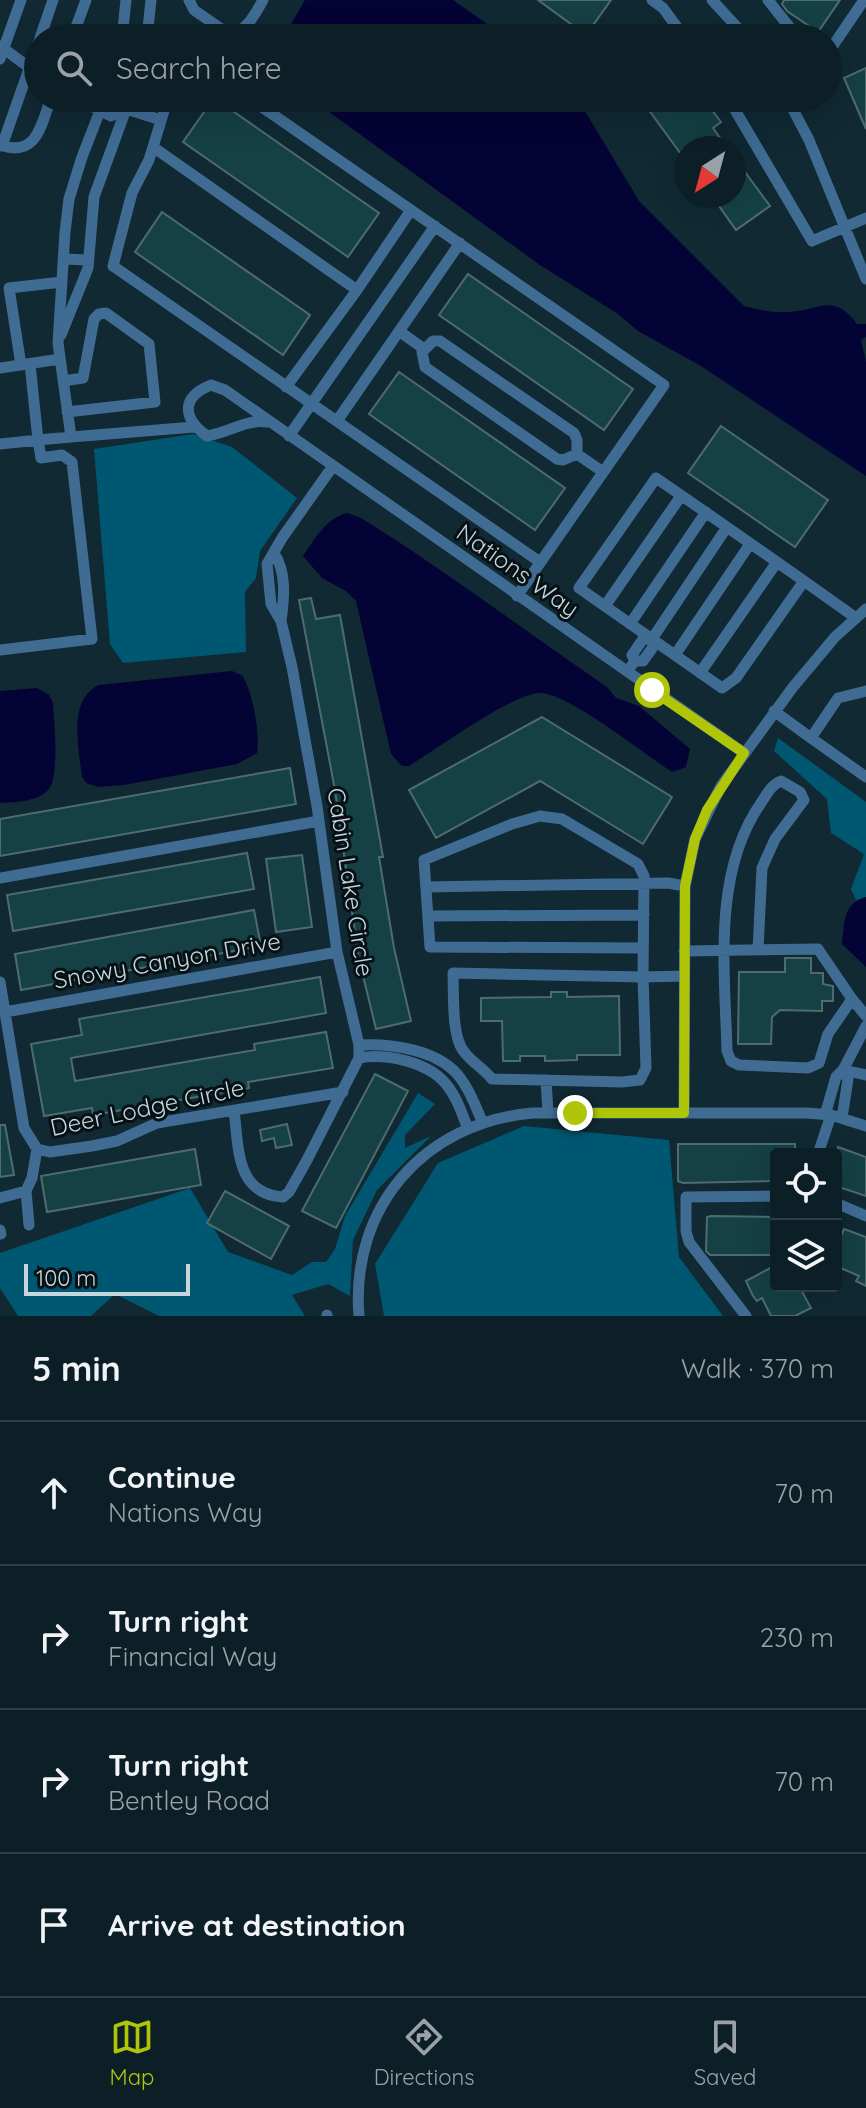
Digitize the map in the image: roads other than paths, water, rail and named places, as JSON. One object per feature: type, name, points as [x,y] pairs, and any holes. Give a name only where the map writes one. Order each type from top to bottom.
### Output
[{"type":"street","points":[[21,0],[4,52],[24,61]]},
{"type":"street","points":[[45,24],[53,0]]},
{"type":"street","points":[[77,24],[86,0]]},
{"type":"street","points":[[123,24],[126,0]]},
{"type":"street","points":[[148,24],[151,0]]},
{"type":"street","points":[[189,0],[194,10],[214,24]]},
{"type":"street","points":[[247,24],[263,0]]},
{"type":"street","points":[[652,0],[663,8],[675,24]]},
{"type":"street","points":[[712,0],[734,24]]},
{"type":"street","points":[[768,0],[787,24]]},
{"type":"street","points":[[842,32],[864,0]]},
{"type":"street","points":[[24,90],[1,145],[21,149],[29,145],[38,135],[46,112]]},
{"type":"street","points":[[71,437],[58,343],[69,199],[101,112]]},
{"type":"street","points":[[58,343],[88,268],[94,197],[125,112]]},
{"type":"street","points":[[144,112],[161,120]]},
{"type":"street","points":[[164,112],[153,147],[132,193],[113,266],[540,562]]},
{"type":"street","points":[[269,112],[664,385],[517,596]]},
{"type":"street","points":[[736,112],[812,241],[866,218]]},
{"type":"street","points":[[794,112],[809,140],[866,279]]},
{"type":"street","points":[[153,147],[357,290]]},
{"type":"street","points":[[286,387],[411,210]]},
{"type":"street","points":[[289,436],[435,226]]},
{"type":"street","points":[[337,421],[460,243]]},
{"type":"street","points":[[64,259],[88,260]]},
{"type":"street","points":[[0,650],[92,639],[72,462],[62,455],[41,458],[9,288],[62,282]]},
{"type":"street","points":[[63,381],[83,378],[94,319],[99,314],[106,313],[149,344],[155,402],[67,412]]},
{"type":"street","points":[[399,331],[424,349]]},
{"type":"street","points":[[433,341],[440,341],[574,433],[577,454],[563,460],[557,459],[425,367],[424,349],[433,341]]},
{"type":"street","points":[[0,368],[60,359]]},
{"type":"street","name":"Nations Way","points":[[194,427],[188,415],[189,403],[197,391],[211,385],[235,396],[267,422],[744,753]]},
{"type":"street","points":[[0,444],[194,427],[207,436],[223,434],[256,420],[267,422]]},
{"type":"street","points":[[577,454],[603,472]]},
{"type":"street","name":"Cabin Lake Circle","points":[[234,1111],[242,1171],[249,1184],[272,1196],[283,1197],[289,1192],[359,1058],[359,1045],[337,952],[319,821],[292,667],[281,621],[271,604],[267,564],[333,466]]},
{"type":"street","points":[[804,581],[736,678],[722,688],[579,588],[656,478],[706,512],[750,544],[777,562],[804,581],[856,618]]},
{"type":"street","points":[[605,606],[681,496]]},
{"type":"street","points":[[630,624],[706,512]]},
{"type":"street","points":[[652,639],[727,527]]},
{"type":"street","points":[[675,655],[750,544]]},
{"type":"street","points":[[700,673],[777,562]]},
{"type":"street","points":[[684,1113],[685,886],[695,839],[707,810],[774,711],[810,665],[866,609]]},
{"type":"street","points":[[627,672],[635,661],[632,655],[643,639],[652,639]]},
{"type":"street","points":[[811,738],[838,698],[866,691]]},
{"type":"street","points":[[774,711],[866,777]]},
{"type":"street","points":[[758,950],[762,868],[775,839],[804,800],[800,792],[781,781],[774,784],[750,818],[727,888],[727,1051],[731,1061],[739,1065],[814,1067],[819,1063],[828,1034],[852,999]]},
{"type":"street","points":[[643,948],[430,947],[424,860],[512,824],[540,816],[562,819],[638,864],[644,876],[643,977],[646,1068],[640,1080],[492,1079],[464,1052],[456,1038],[453,973],[643,977],[684,976]]},
{"type":"street","points":[[0,878],[319,821]]},
{"type":"street","points":[[426,887],[668,883],[685,886]]},
{"type":"street","points":[[428,916],[644,915]]},
{"type":"street","points":[[684,951],[818,949],[866,1016]]},
{"type":"street","name":"Snowy Canyon Drive","points":[[5,1012],[337,952]]},
{"type":"street","name":"Deer Lodge Circle","points":[[0,982],[24,1128],[37,1149],[50,1152],[92,1146],[117,1141],[157,1123],[343,1092]]},
{"type":"street","points":[[833,1116],[836,1077],[843,1070],[866,1026]]},
{"type":"street","points":[[359,1045],[398,1045],[447,1065],[462,1080],[483,1123]]},
{"type":"street","points":[[359,1058],[395,1058],[440,1078],[459,1104],[468,1129]]},
{"type":"street","points":[[843,1070],[866,1075]]},
{"type":"street","points":[[820,1148],[848,1079],[843,1070]]},
{"type":"street","points":[[546,1080],[548,1113]]},
{"type":"street","points":[[359,1316],[357,1297],[361,1260],[380,1205],[429,1151],[483,1123],[508,1115],[548,1113],[684,1113],[833,1116],[866,1126]]},
{"type":"street","points":[[29,1225],[26,1191],[32,1178],[37,1149]]},
{"type":"street","points":[[0,1198],[26,1191]]},
{"type":"street","points":[[746,1316],[689,1242],[686,1197],[770,1196]]},
{"type":"street","points":[[842,1206],[866,1216]]}]
